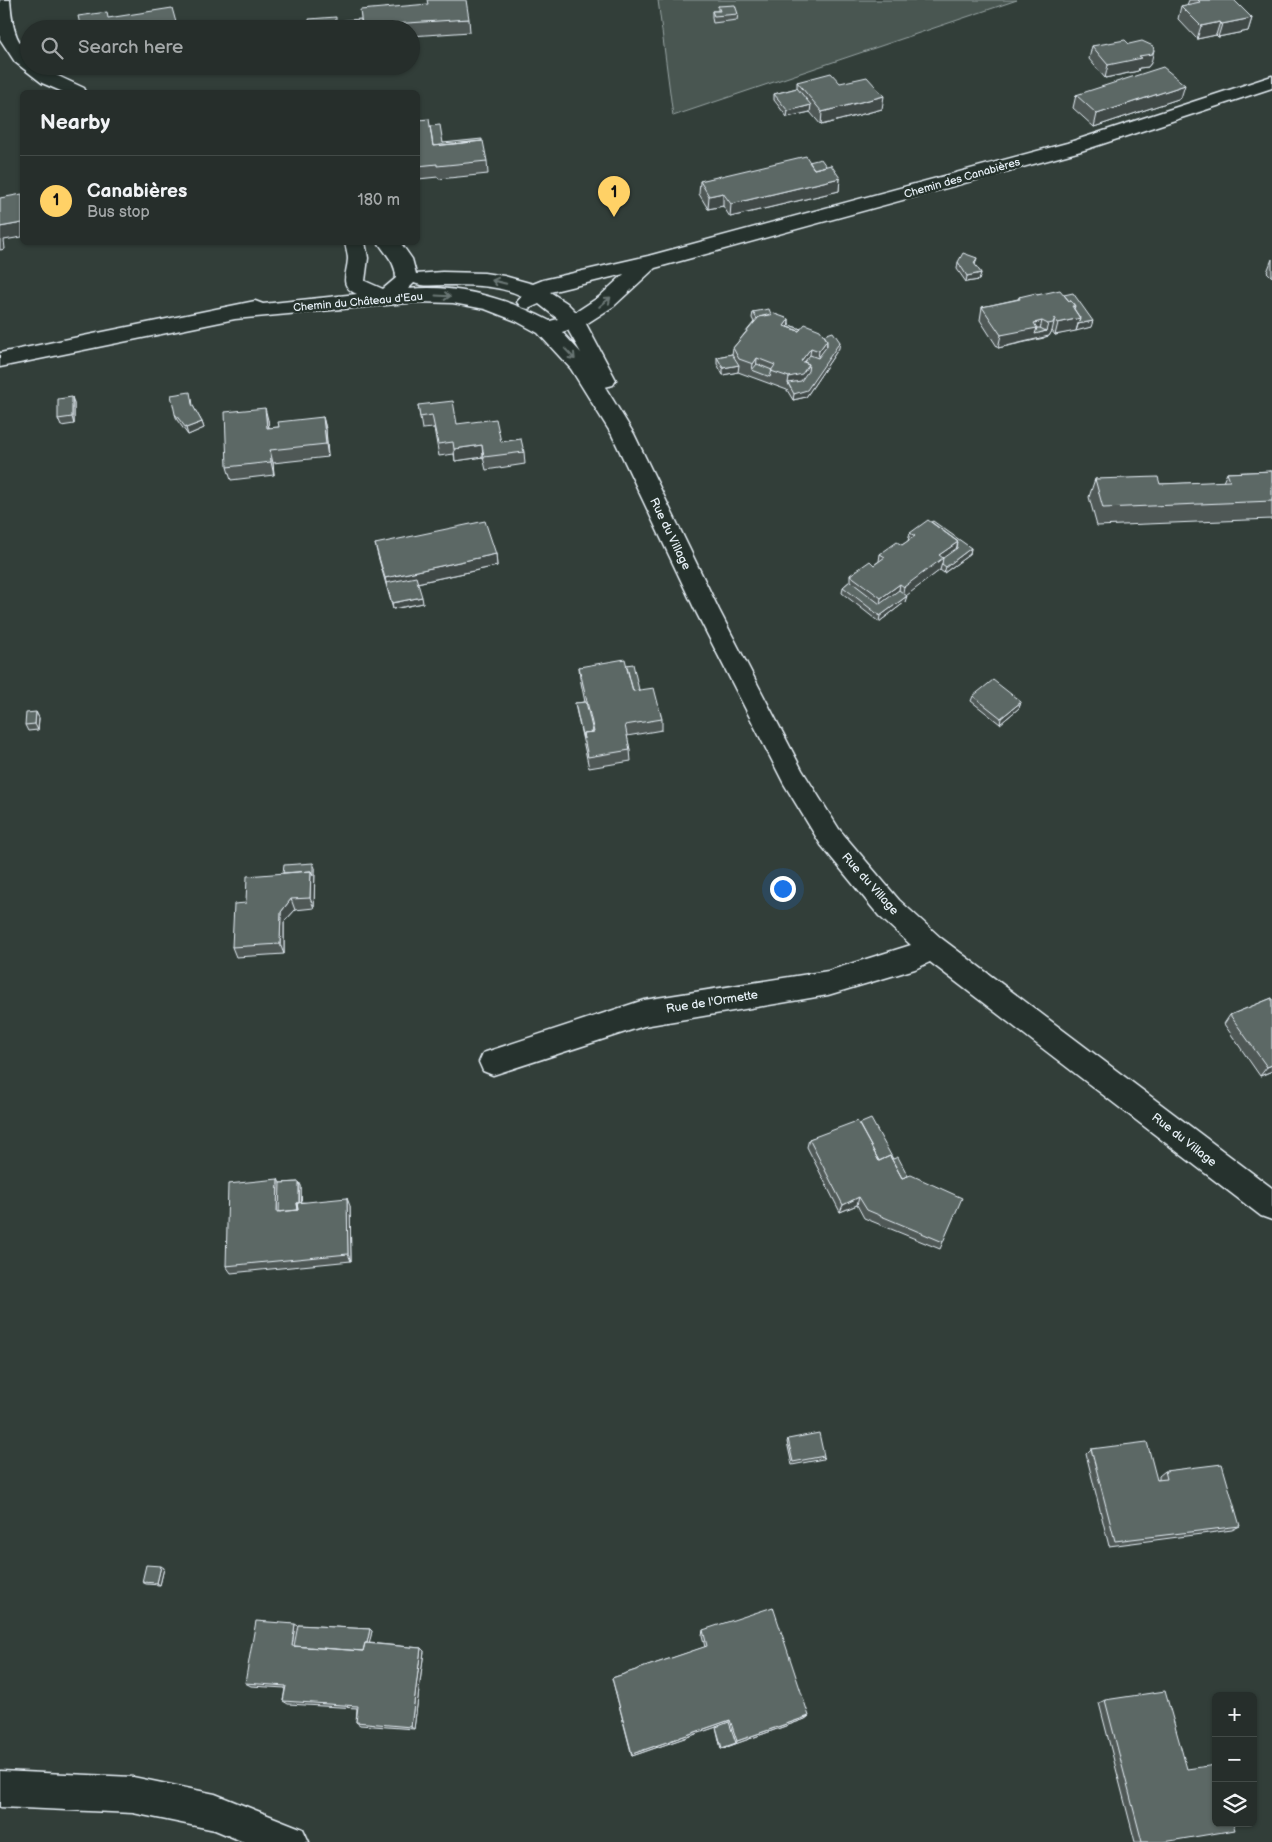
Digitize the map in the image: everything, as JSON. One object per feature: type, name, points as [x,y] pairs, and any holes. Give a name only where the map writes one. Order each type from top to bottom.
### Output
[{"type":"street","points":[[2,0],[4,25],[10,42],[20,57]]},
{"type":"street","points":[[43,75],[49,80],[73,90]]},
{"type":"street","name":"Chemin des Canabières","points":[[535,294],[543,287],[564,281],[648,264],[1074,146],[1272,82]]},
{"type":"street","points":[[356,245],[358,258],[355,281],[358,286],[385,298],[406,280],[408,270],[391,245]]},
{"type":"street","name":"Chemin des Canabières","points":[[534,321],[591,314],[606,303],[648,264]]},
{"type":"street","name":"Chemin du Château d'Eau","points":[[0,360],[238,313],[300,297],[358,286],[406,280],[465,277],[491,280],[549,300],[566,316]]},
{"type":"street","points":[[534,321],[527,304],[535,294]]},
{"type":"street","name":"Chemin du Château d'Eau","points":[[238,313],[418,295],[453,296],[488,303],[534,321]]},
{"type":"street","name":"Rue du Village","points":[[566,316],[589,346],[609,390],[623,434]]},
{"type":"street","name":"Rue du Village","points":[[534,321],[579,364],[623,434],[708,610],[798,784],[830,837],[858,873],[889,908],[931,946],[1272,1206]]},
{"type":"street","name":"Rue de l'Ormette","points":[[492,1062],[644,1014],[828,983],[916,957],[931,946]]},
{"type":"street","points":[[0,1789],[133,1795],[215,1812],[290,1842]]},
{"type":"shaded area","points":[[658,0],[1017,0],[673,116]]},
{"type":"building","points":[[427,0],[466,0],[469,19],[420,22],[420,20],[361,20],[360,10],[428,4]]},
{"type":"building","points":[[1198,0],[1234,0],[1252,18],[1201,26],[1181,6],[1200,2]]},
{"type":"building","points":[[735,5],[738,14],[714,16],[712,11],[720,11],[718,6]]},
{"type":"building","points":[[172,8],[175,20],[79,20],[78,16],[107,12],[108,18]]},
{"type":"building","points":[[336,17],[336,20],[309,19]]},
{"type":"building","points":[[1125,40],[1129,44],[1142,41],[1153,46],[1154,50],[1152,54],[1139,56],[1142,58],[1108,65],[1092,46]]},
{"type":"building","points":[[1163,67],[1185,85],[1097,114],[1076,95]]},
{"type":"building","points":[[831,73],[840,83],[867,77],[884,96],[822,112],[797,82]]},
{"type":"building","points":[[797,88],[811,105],[788,111],[774,94]]},
{"type":"building","points":[[429,119],[433,146],[483,141],[487,161],[420,166],[420,120]]},
{"type":"building","points":[[440,125],[443,143],[482,139],[482,141],[433,146],[430,126]]},
{"type":"building","points":[[806,156],[814,169],[831,165],[840,178],[731,204],[723,193],[709,196],[700,181]]},
{"type":"building","points":[[821,159],[826,166],[814,169],[809,162]]},
{"type":"building","points":[[20,194],[20,223],[0,227],[0,198]]},
{"type":"building","points":[[963,253],[977,258],[974,263],[981,273],[967,276],[958,262]]},
{"type":"building","points":[[1060,290],[1075,306],[1072,306],[1080,318],[1058,323],[1055,318],[1053,323],[1048,324],[1042,321],[1034,323],[1037,328],[1001,335],[982,307],[1020,299],[1019,297],[1036,293],[1037,295]]},
{"type":"building","points":[[1073,293],[1093,321],[1078,324],[1080,318],[1074,309],[1075,306],[1064,295]]},
{"type":"building","points":[[769,309],[771,314],[757,319],[753,312]]},
{"type":"building","points":[[775,314],[789,319],[784,326],[799,331],[805,324],[820,330],[827,340],[819,351],[811,348],[801,361],[809,364],[802,374],[789,377],[771,371],[775,365],[757,358],[753,364],[739,359],[733,348],[759,317]]},
{"type":"building","points":[[789,325],[801,329],[799,331],[787,327]]},
{"type":"building","points":[[1037,328],[1040,328],[1046,331],[1035,334]]},
{"type":"building","points":[[833,332],[840,342],[807,390],[794,394],[788,383],[801,381],[808,371],[809,364],[804,362],[810,355],[818,358],[827,346],[827,340],[824,335]]},
{"type":"building","points":[[732,354],[739,365],[723,368],[717,357]]},
{"type":"building","points":[[757,364],[772,370],[770,377],[752,370]]},
{"type":"building","points":[[190,392],[192,404],[202,422],[186,428],[175,414],[171,395]]},
{"type":"building","points":[[72,397],[72,417],[58,419],[58,399]]},
{"type":"building","points":[[453,401],[457,424],[496,419],[501,442],[521,439],[524,452],[484,457],[482,445],[454,449],[453,442],[438,444],[432,415],[420,417],[418,405]]},
{"type":"building","points":[[265,408],[267,428],[279,427],[278,422],[323,417],[326,444],[270,450],[271,462],[227,467],[225,412]]},
{"type":"building","points":[[1272,471],[1272,501],[1103,508],[1095,479],[1158,477],[1160,484],[1230,481],[1227,473]]},
{"type":"building","points":[[928,520],[958,542],[939,555],[943,558],[904,587],[900,584],[881,598],[850,575],[870,561],[874,565],[885,557],[880,554],[897,542],[902,545],[915,536],[910,533]]},
{"type":"building","points":[[485,521],[496,554],[385,578],[375,544]]},
{"type":"building","points":[[933,521],[971,548],[946,567],[942,564],[943,558],[957,548],[958,542],[931,522]]},
{"type":"building","points":[[416,577],[422,597],[392,603],[386,583]]},
{"type":"building","points":[[850,581],[880,604],[899,590],[907,596],[880,616],[843,587]]},
{"type":"building","points":[[625,659],[633,691],[654,688],[662,719],[625,725],[630,750],[588,757],[583,733],[594,732],[579,667]]},
{"type":"building","points":[[633,664],[639,690],[633,691],[626,665]]},
{"type":"building","points":[[993,680],[1021,702],[1001,718],[973,696]]},
{"type":"building","points":[[586,702],[593,732],[583,733],[583,739],[575,703]]},
{"type":"building","points":[[36,712],[35,724],[25,725],[26,713]]},
{"type":"building","points":[[313,863],[313,876],[311,871],[283,873],[284,865]]},
{"type":"building","points":[[311,871],[310,898],[291,899],[281,912],[280,944],[232,947],[234,904],[246,903],[247,876]]},
{"type":"building","points":[[1272,998],[1272,1065],[1267,1067],[1230,1015]]},
{"type":"building","points":[[871,1119],[893,1159],[898,1157],[908,1176],[902,1178],[890,1156],[879,1161],[859,1124]]},
{"type":"building","points":[[857,1121],[879,1161],[890,1156],[902,1178],[911,1175],[962,1198],[943,1242],[867,1210],[859,1197],[843,1205],[809,1139]]},
{"type":"building","points":[[278,1179],[277,1212],[298,1210],[297,1203],[347,1198],[348,1254],[226,1266],[228,1184]]},
{"type":"building","points":[[299,1182],[298,1210],[279,1212],[280,1183]]},
{"type":"building","points":[[819,1433],[824,1456],[793,1462],[788,1439]]},
{"type":"building","points":[[1147,1442],[1157,1480],[1167,1479],[1165,1471],[1222,1464],[1240,1526],[1115,1541],[1091,1449]]},
{"type":"building","points":[[146,1565],[161,1566],[157,1583],[142,1582]]},
{"type":"building","points":[[773,1607],[809,1716],[737,1741],[730,1720],[632,1754],[612,1678],[707,1646],[703,1630]]},
{"type":"building","points":[[256,1621],[295,1624],[292,1646],[363,1651],[365,1643],[421,1648],[411,1727],[356,1722],[358,1706],[283,1701],[286,1686],[245,1683]]},
{"type":"building","points":[[298,1625],[370,1629],[363,1651],[294,1646]]},
{"type":"building","points":[[1165,1691],[1187,1769],[1212,1766],[1212,1827],[1234,1827],[1235,1830],[1164,1842],[1142,1842],[1105,1700]]},
{"type":"building","points":[[729,1722],[736,1743],[722,1748],[716,1727]]},
{"type":"place","name":"Canabières","points":[[614,217]]}]
